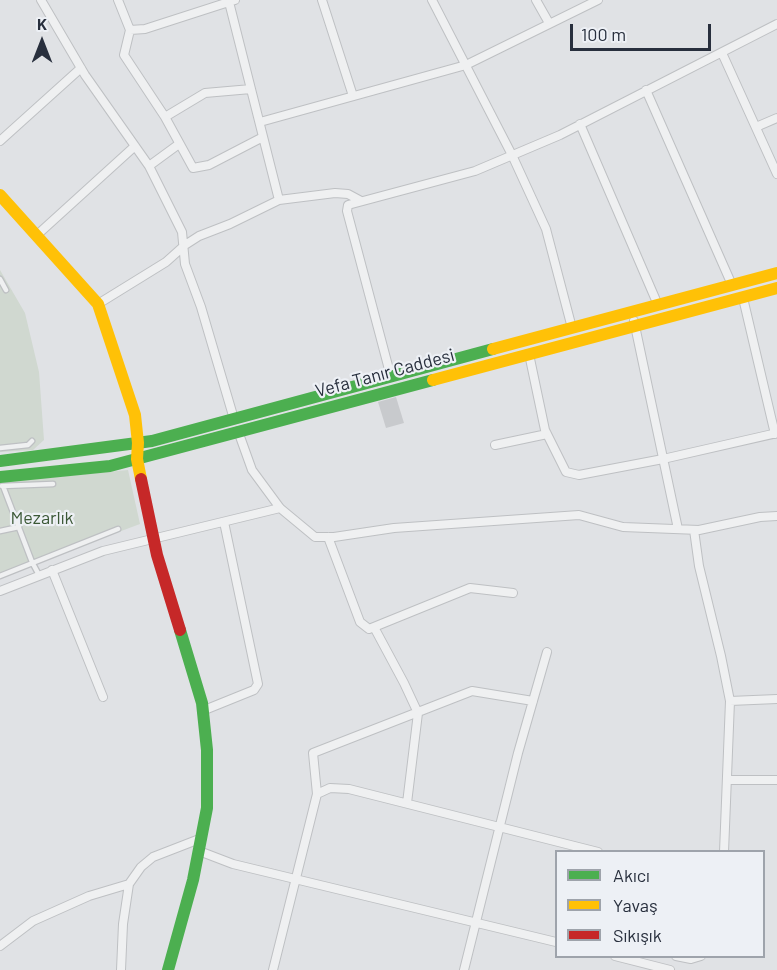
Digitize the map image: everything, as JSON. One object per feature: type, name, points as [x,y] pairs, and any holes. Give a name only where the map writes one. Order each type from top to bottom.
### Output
[{"type":"main road","points":[[0,195],[98,304],[135,415],[137,459],[154,539],[202,711],[207,750],[207,808],[193,880],[168,970]]},
{"type":"main road","name":"Vefa Tanır Caddesi","points":[[1,483],[110,466],[137,459],[236,425],[391,377],[777,273]]},
{"type":"main road","name":"Vefa Tanır Caddesi","points":[[0,461],[138,443],[236,425],[529,354],[777,288]]},
{"type":"street","points":[[41,0],[81,68],[149,165],[182,232],[185,264],[201,307],[236,425],[252,470],[280,508],[315,537],[394,528],[579,515],[623,527],[694,530],[760,517],[777,516]]},
{"type":"street","points":[[118,0],[130,30],[124,55],[165,117],[193,168],[199,168],[263,137]]},
{"type":"street","points":[[322,0],[353,96]]},
{"type":"street","points":[[432,0],[512,155],[546,229],[572,328]]},
{"type":"street","points":[[536,0],[549,23]]},
{"type":"street","points":[[260,122],[466,66],[598,0]]},
{"type":"street","points":[[130,30],[145,29],[232,1],[279,200]]},
{"type":"street","points":[[391,377],[347,211],[348,206],[475,171],[580,124],[722,54],[777,24]]},
{"type":"street","points":[[722,54],[777,174]]},
{"type":"street","points":[[0,141],[81,68]]},
{"type":"street","points":[[165,117],[205,93],[251,89]]},
{"type":"street","points":[[646,90],[732,285]]},
{"type":"street","points":[[756,127],[777,118]]},
{"type":"street","points":[[580,124],[658,305]]},
{"type":"street","points":[[149,165],[179,144]]},
{"type":"street","points":[[37,235],[135,146]]},
{"type":"street","points":[[98,304],[166,262],[184,245],[199,236],[279,200],[335,193],[348,194],[361,201]]},
{"type":"street","points":[[529,354],[547,434],[566,472],[572,474],[579,475],[663,459],[776,434],[743,298]]},
{"type":"street","points":[[631,312],[678,529]]},
{"type":"street","points":[[495,445],[547,434]]},
{"type":"street","points":[[0,591],[103,551],[280,508]]},
{"type":"street","points":[[202,711],[254,690],[258,684],[224,522]]},
{"type":"street","points":[[694,530],[699,566],[722,656],[730,701],[724,850]]},
{"type":"street","points":[[328,537],[360,622],[369,630],[470,588],[513,593]]},
{"type":"street","points":[[52,570],[103,697]]},
{"type":"street","points":[[375,628],[418,713],[407,803]]},
{"type":"street","points":[[464,970],[547,652]]},
{"type":"street","points":[[273,970],[318,794],[313,753],[472,691],[533,701]]},
{"type":"street","points":[[730,701],[777,699]]},
{"type":"street","points":[[727,780],[777,780]]},
{"type":"street","points":[[318,794],[330,788],[349,789],[590,850]]},
{"type":"street","points":[[121,970],[123,924],[129,884],[141,867],[153,856],[202,838]]},
{"type":"street","points":[[199,851],[233,864],[555,942]]},
{"type":"street","points":[[0,946],[33,921],[89,896],[129,884]]},
{"type":"street","points":[[626,958],[648,960],[670,970]]},
{"type":"lane","points":[[0,279],[6,290]]},
{"type":"lane","points":[[0,448],[28,445],[32,441]]},
{"type":"lane","points":[[39,575],[1,483],[53,484]]},
{"type":"lane","points":[[0,531],[19,527]]},
{"type":"lane","points":[[0,576],[118,529]]},
{"type":"green space","points":[[0,270],[25,313],[39,372],[44,440],[33,450],[0,452]]},
{"type":"green space","name":"Mezarlık","points":[[128,470],[140,524],[0,579],[0,482]]},
{"type":"building","points":[[396,397],[404,423],[386,428],[378,402]]},
{"type":"traffic: fast","points":[[0,461],[152,441],[493,349]]},
{"type":"traffic: fast","points":[[0,477],[110,466],[433,380]]},
{"type":"traffic: fast","points":[[168,970],[193,880],[207,808],[207,750],[202,703],[180,630]]},
{"type":"traffic: slow","points":[[0,195],[98,304],[135,415],[137,459],[141,479]]},
{"type":"traffic: slow","points":[[493,349],[777,273]]},
{"type":"traffic: slow","points":[[433,380],[777,288]]},
{"type":"traffic: jam","points":[[141,479],[157,555],[180,630]]}]
